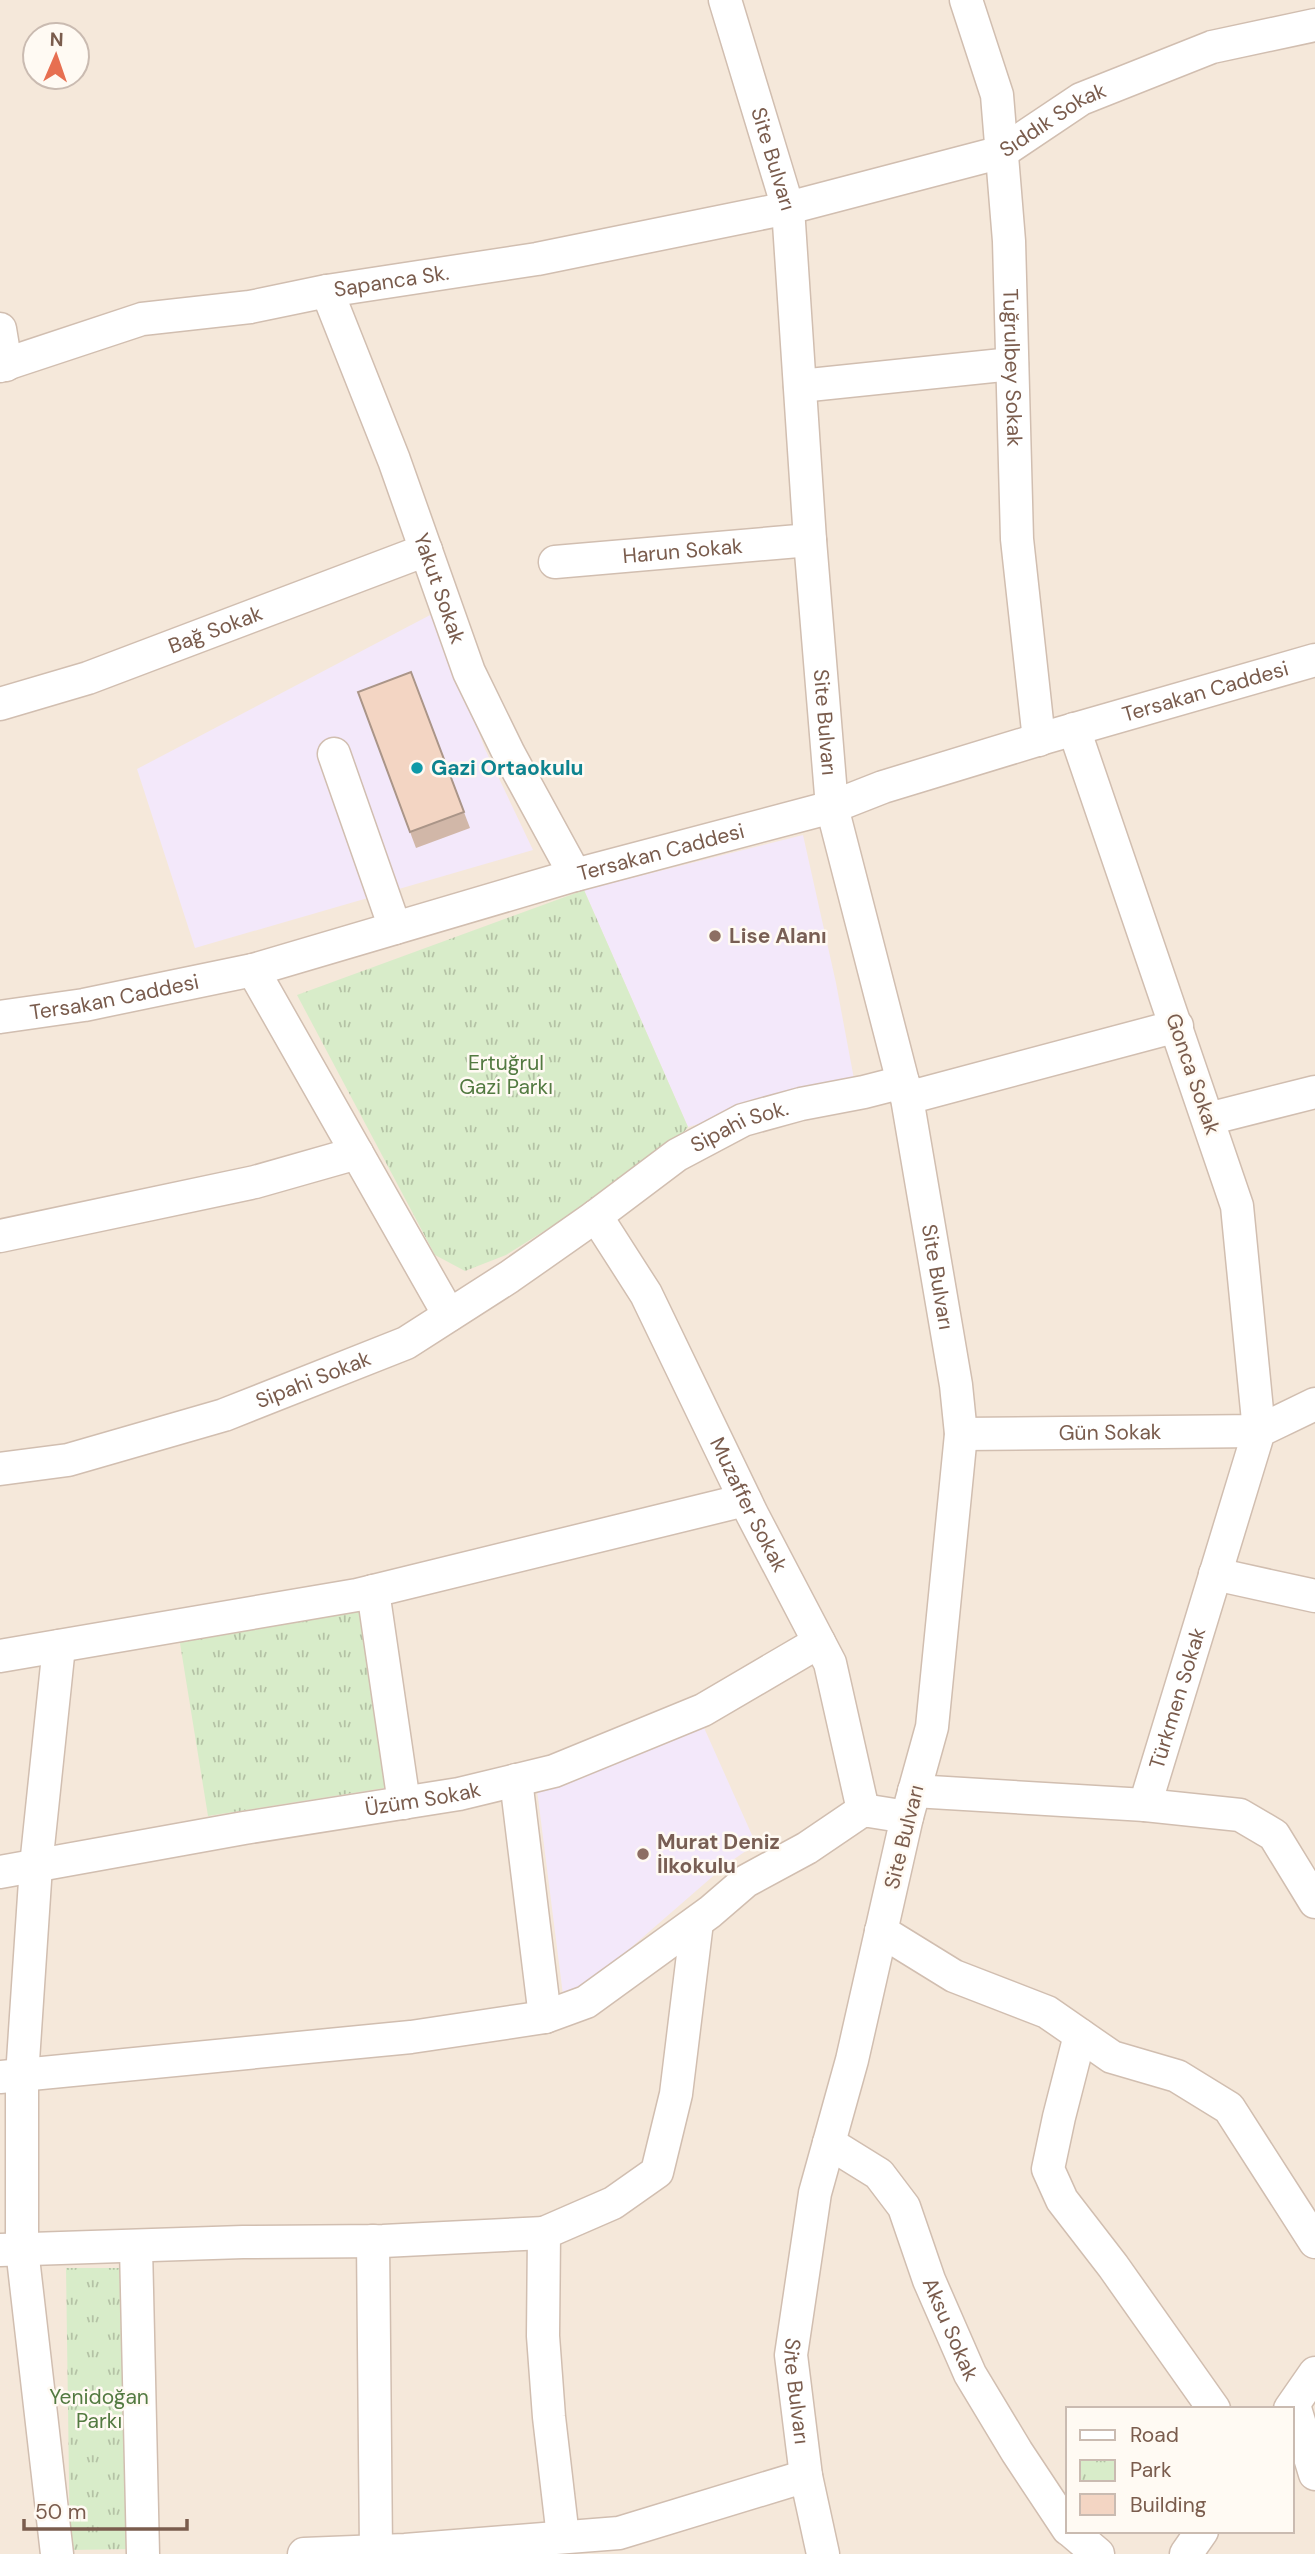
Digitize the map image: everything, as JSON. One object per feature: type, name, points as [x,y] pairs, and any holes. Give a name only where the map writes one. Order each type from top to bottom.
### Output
[{"type":"street","name":"Site Bulvarı","points":[[725,0],[788,208],[810,540],[832,807],[905,1090],[956,1385],[961,1434],[932,1727],[911,1804],[852,2060],[815,2193],[791,2355],[806,2476],[823,2554]]},
{"type":"street","name":"Tuğrulbey Sokak","points":[[966,0],[997,95],[1009,241],[1017,539],[1039,740]]},
{"type":"street","name":"Sıddık Sokak","points":[[788,208],[1002,152],[1080,99],[1212,47],[1315,25]]},
{"type":"street","name":"Sapanca Sk.","points":[[3,366],[142,319],[250,307],[327,291],[537,259],[788,208]]},
{"type":"street","name":"Yakut Sokak","points":[[327,291],[394,460],[469,672],[509,754],[575,875]]},
{"type":"street","points":[[0,329],[3,366]]},
{"type":"street","points":[[800,386],[1012,364]]},
{"type":"street","name":"Harun Sokak","points":[[555,562],[810,540]]},
{"type":"street","name":"Bağ Sokak","points":[[0,704],[88,678],[426,550]]},
{"type":"street","name":"Tersakan Caddesi","points":[[0,1017],[84,1005],[253,970],[575,875],[832,807],[883,788],[1074,729],[1315,660]]},
{"type":"street","name":"Gonca Sokak","points":[[1074,729],[1237,1206],[1259,1431]]},
{"type":"street","points":[[334,754],[395,928]]},
{"type":"street","points":[[253,970],[449,1315]]},
{"type":"street","name":"Sipahi Sok.","points":[[596,1216],[677,1155],[743,1120],[801,1104],[864,1092],[905,1090],[1177,1026]]},
{"type":"street","points":[[1208,1119],[1315,1092]]},
{"type":"street","points":[[0,1236],[255,1182],[357,1153]]},
{"type":"street","name":"Sipahi Sokak","points":[[0,1469],[68,1460],[224,1415],[406,1343],[596,1216]]},
{"type":"street","name":"Muzaffer Sokak","points":[[596,1216],[646,1294],[745,1500],[830,1663],[863,1810]]},
{"type":"street","points":[[1259,1431],[1315,1404]]},
{"type":"street","name":"Gün Sokak","points":[[961,1434],[1259,1431]]},
{"type":"street","name":"Türkmen Sokak","points":[[1145,1805],[1259,1431]]},
{"type":"street","points":[[0,1656],[373,1591],[745,1500]]},
{"type":"street","points":[[1215,1574],[1315,1596]]},
{"type":"street","points":[[373,1591],[404,1803]]},
{"type":"street","name":"Üzüm Sokak","points":[[0,1872],[244,1828],[459,1794],[554,1771],[703,1710],[819,1642]]},
{"type":"street","points":[[57,2554],[11,2250],[11,2077],[59,1646]]},
{"type":"street","points":[[516,1780],[545,2017]]},
{"type":"street","points":[[11,2077],[411,2037],[545,2017],[586,2002],[697,1922],[746,1881],[807,1848],[863,1810],[911,1804],[1145,1805],[1240,1815],[1274,1835],[1315,1902]]},
{"type":"street","points":[[11,2250],[243,2242],[373,2241],[544,2233],[613,2203],[657,2172],[676,2094],[697,1922]]},
{"type":"street","points":[[881,1931],[954,1976],[1047,2012],[1112,2057],[1177,2076],[1229,2108],[1315,2242]]},
{"type":"street","points":[[1080,2035],[1048,2169],[1062,2200],[1113,2266],[1213,2407]]},
{"type":"street","name":"Aksu Sokak","points":[[829,2143],[879,2174],[904,2207],[929,2280],[970,2374],[1017,2452],[1066,2524]]},
{"type":"street","points":[[544,2233],[543,2336],[563,2537]]},
{"type":"street","points":[[373,2241],[376,2551]]},
{"type":"street","points":[[136,2247],[142,2554]]},
{"type":"street","points":[[1292,2407],[1315,2373]]},
{"type":"street","points":[[1294,2413],[1315,2474]]},
{"type":"street","points":[[304,2554],[563,2537],[621,2543],[806,2476]]},
{"type":"street","name":"Aksu Sokak","points":[[1074,2533],[1098,2554]]},
{"type":"street","points":[[1186,2554],[1201,2533]]},
{"type":"shaded area","points":[[0,0],[1315,0],[1315,2554],[0,2554]]},
{"type":"shaded area","points":[[434,613],[485,749],[533,850],[195,948],[137,769]]},
{"type":"shaded area","name":"Lise Alanı","points":[[803,835],[854,1079],[688,1127],[584,890]]},
{"type":"shaded area","name":"Murat Deniz İlkokulu","points":[[701,1721],[756,1844],[727,1864],[573,1998],[563,1995],[537,1790]]},
{"type":"green space","name":"Ertuğrul Gazi Parkı","points":[[584,890],[688,1127],[673,1144],[587,1204],[506,1255],[465,1271],[435,1255],[297,995]]},
{"type":"green space","points":[[368,1607],[397,1786],[208,1816],[179,1637]]},
{"type":"green space","name":"Yenidoğan Parkı","points":[[66,2268],[128,2268],[131,2549],[70,2550]]},
{"type":"building","name":"Gazi Ortaokulu","points":[[411,672],[464,812],[410,832],[358,692]]},
{"type":"place","name":"Gazi Ortaokulu","points":[[417,768]]},
{"type":"place","name":"Lise Alanı","points":[[715,936]]},
{"type":"place","name":"Murat Deniz İlkokulu","points":[[643,1854]]}]
